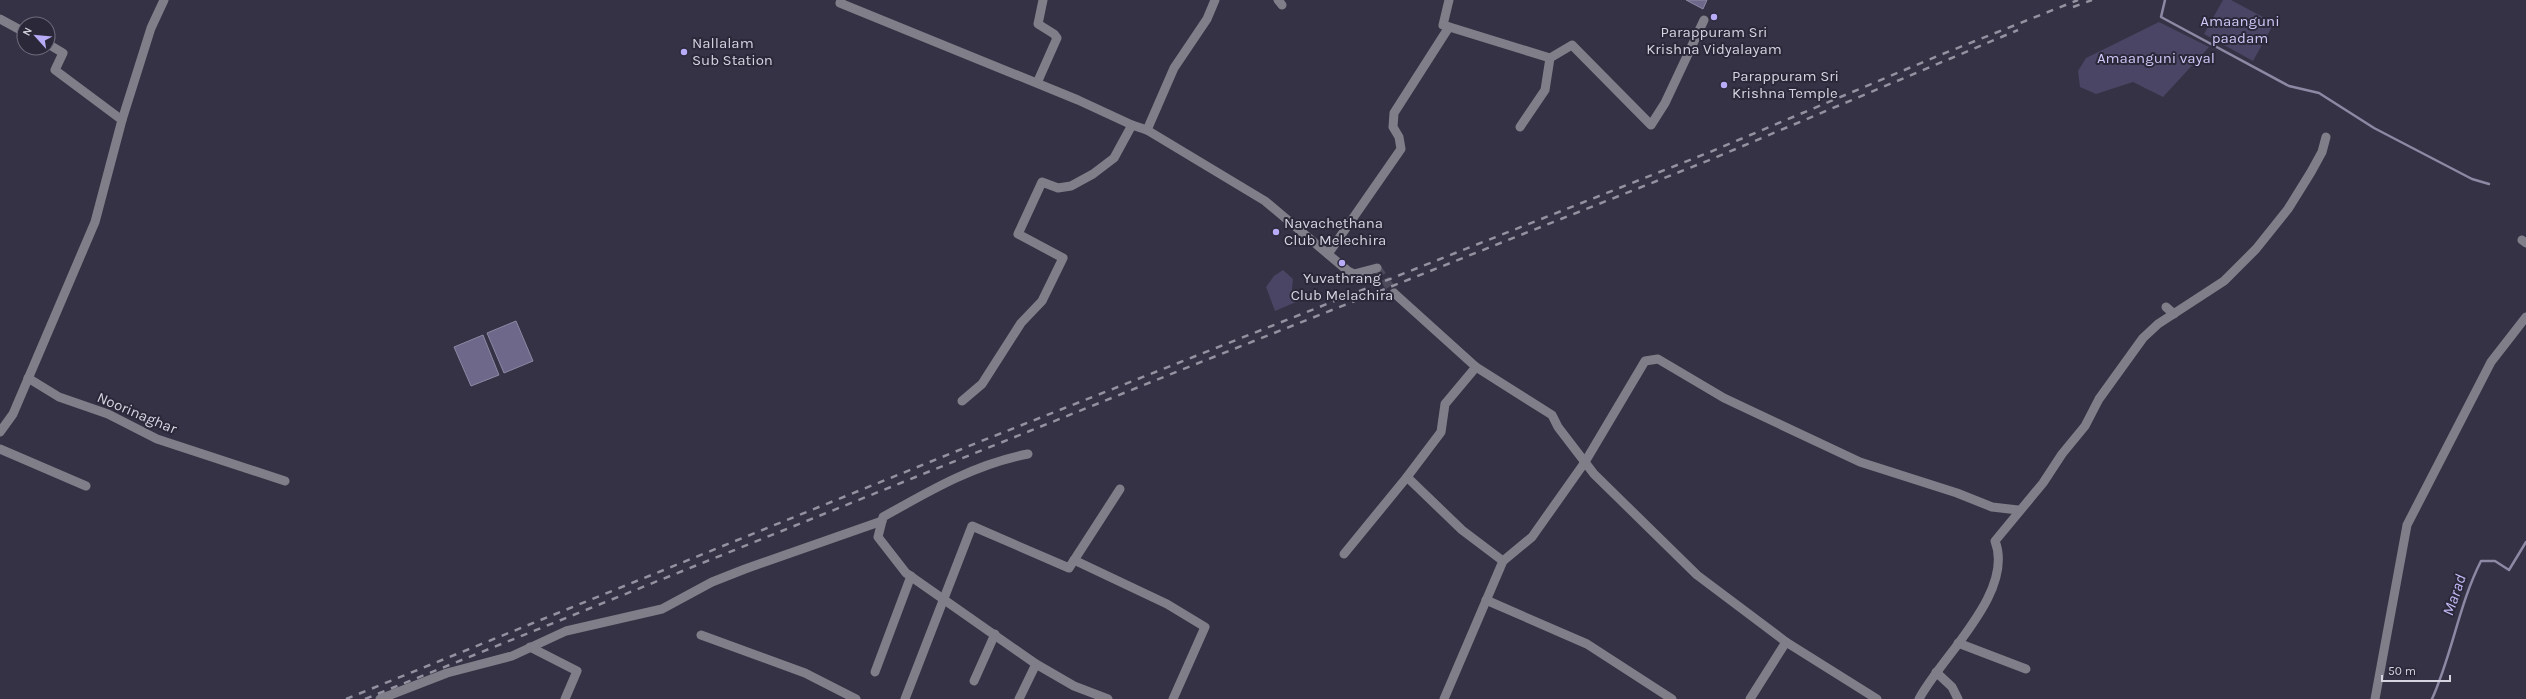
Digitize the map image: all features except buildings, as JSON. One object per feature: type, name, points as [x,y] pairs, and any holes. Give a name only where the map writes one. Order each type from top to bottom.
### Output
[{"type":"street","points":[[0,432],[13,414],[95,222],[122,120],[151,28],[164,0]]},
{"type":"street","points":[[841,0],[840,3],[1037,83],[1132,125],[1148,130],[1264,201],[1348,271],[1354,274],[1377,268]]},
{"type":"street","points":[[1037,83],[1057,38],[1054,34],[1038,24],[1044,0]]},
{"type":"street","points":[[1148,130],[1174,68],[1207,19],[1215,0]]},
{"type":"street","points":[[1449,0],[1442,25],[1550,58]]},
{"type":"street","points":[[0,19],[16,28]]},
{"type":"street","points":[[1520,127],[1545,90],[1550,58],[1572,44],[1651,125],[1665,103],[1704,20]]},
{"type":"street","points":[[1328,254],[1400,149],[1400,138],[1393,127],[1394,113],[1449,27]]},
{"type":"street","points":[[56,49],[63,53],[55,70],[122,120]]},
{"type":"street","points":[[962,401],[982,384],[1021,322],[1042,300],[1063,258],[1018,234],[1042,182],[1058,188],[1071,186],[1093,174],[1114,158],[1132,125]]},
{"type":"street","points":[[1919,699],[1936,672],[1977,617],[1994,586],[1999,568],[1998,550],[1995,540],[2018,510],[2043,483],[2062,454],[2085,426],[2099,399],[2143,338],[2158,324],[2224,281],[2256,249],[2288,209],[2322,152],[2326,137]]},
{"type":"street","points":[[1394,293],[1476,367],[1552,415],[1558,427],[1585,462],[1697,576],[1786,642],[1877,699]]},
{"type":"street","points":[[2166,307],[2174,314]]},
{"type":"street","points":[[2375,699],[2407,525],[2491,362],[2526,317]]},
{"type":"street","points":[[1444,699],[1503,561],[1532,537],[1585,462],[1645,361],[1658,359],[1724,398],[1860,462],[1957,493],[1992,507],[2018,510]]},
{"type":"street","points":[[1344,554],[1407,477],[1441,432],[1445,404],[1476,367]]},
{"type":"street","name":"Noorinaghar","points":[[28,378],[59,397],[108,414],[157,439],[285,481]]},
{"type":"street","points":[[0,449],[86,486]]},
{"type":"street","points":[[1028,454],[994,462],[971,470],[883,517],[878,537],[911,576],[1036,664],[1074,686],[1108,699]]},
{"type":"street","points":[[1407,477],[1462,530],[1503,561]]},
{"type":"street","points":[[905,699],[972,526],[1069,568],[1120,489]]},
{"type":"street","points":[[380,699],[448,673],[512,656],[566,631],[662,609],[712,582],[882,521]]},
{"type":"street","points":[[1074,560],[1167,604],[1205,627],[1173,699]]},
{"type":"street","points":[[875,672],[911,576]]},
{"type":"street","points":[[1486,600],[1587,644],[1672,699]]},
{"type":"street","points":[[974,681],[995,634]]},
{"type":"street","points":[[701,635],[805,673],[856,699]]},
{"type":"street","points":[[1750,699],[1786,642]]},
{"type":"street","points":[[1958,643],[2026,669]]},
{"type":"street","points":[[530,647],[576,671],[565,699]]},
{"type":"street","points":[[1018,699],[1036,664]]},
{"type":"street","points":[[1936,672],[1952,687],[1958,699]]},
{"type":"green space","name":"Amaanguni paadam","points":[[2223,0],[2231,0],[2274,23],[2253,61],[2204,34]]},
{"type":"green space","name":"Amaanguni vayal","points":[[2159,22],[2209,47],[2163,97],[2133,82],[2096,94],[2080,87],[2078,71],[2086,58]]},
{"type":"green space","points":[[1283,270],[1293,279],[1292,289],[1296,302],[1275,311],[1266,287],[1274,276]]},
{"type":"shaded area","points":[[1686,0],[1707,0],[1703,9]]},
{"type":"shaded area","points":[[516,321],[533,361],[504,373],[487,333]]},
{"type":"shaded area","points":[[483,335],[499,375],[471,386],[454,347]]},
{"type":"waterway","points":[[2165,0],[2161,17],[2289,86],[2319,93],[2374,128],[2472,179],[2489,184]]},
{"type":"waterway","name":"Marad","points":[[2432,699],[2445,665],[2473,577],[2481,561],[2495,561],[2509,570],[2526,542]]},
{"type":"tunnel","points":[[1377,268],[1394,293]]},
{"type":"railway","points":[[346,699],[979,442],[1710,152],[1940,55],[2078,0]]},
{"type":"railway","points":[[2073,7],[2092,0]]},
{"type":"railway","points":[[365,699],[1181,370],[1712,159],[2018,30]]},
{"type":"place","name":"Parappuram Sri Krishna Vidyalayam","points":[[1714,17]]},
{"type":"place","name":"Nallalam Sub Station","points":[[684,52]]},
{"type":"place","name":"Parappuram Sri Krishna Temple","points":[[1724,85]]},
{"type":"place","name":"Navachethana Club Melechira","points":[[1276,232]]},
{"type":"place","name":"Yuvathrang Club Melachira","points":[[1342,263]]}]
